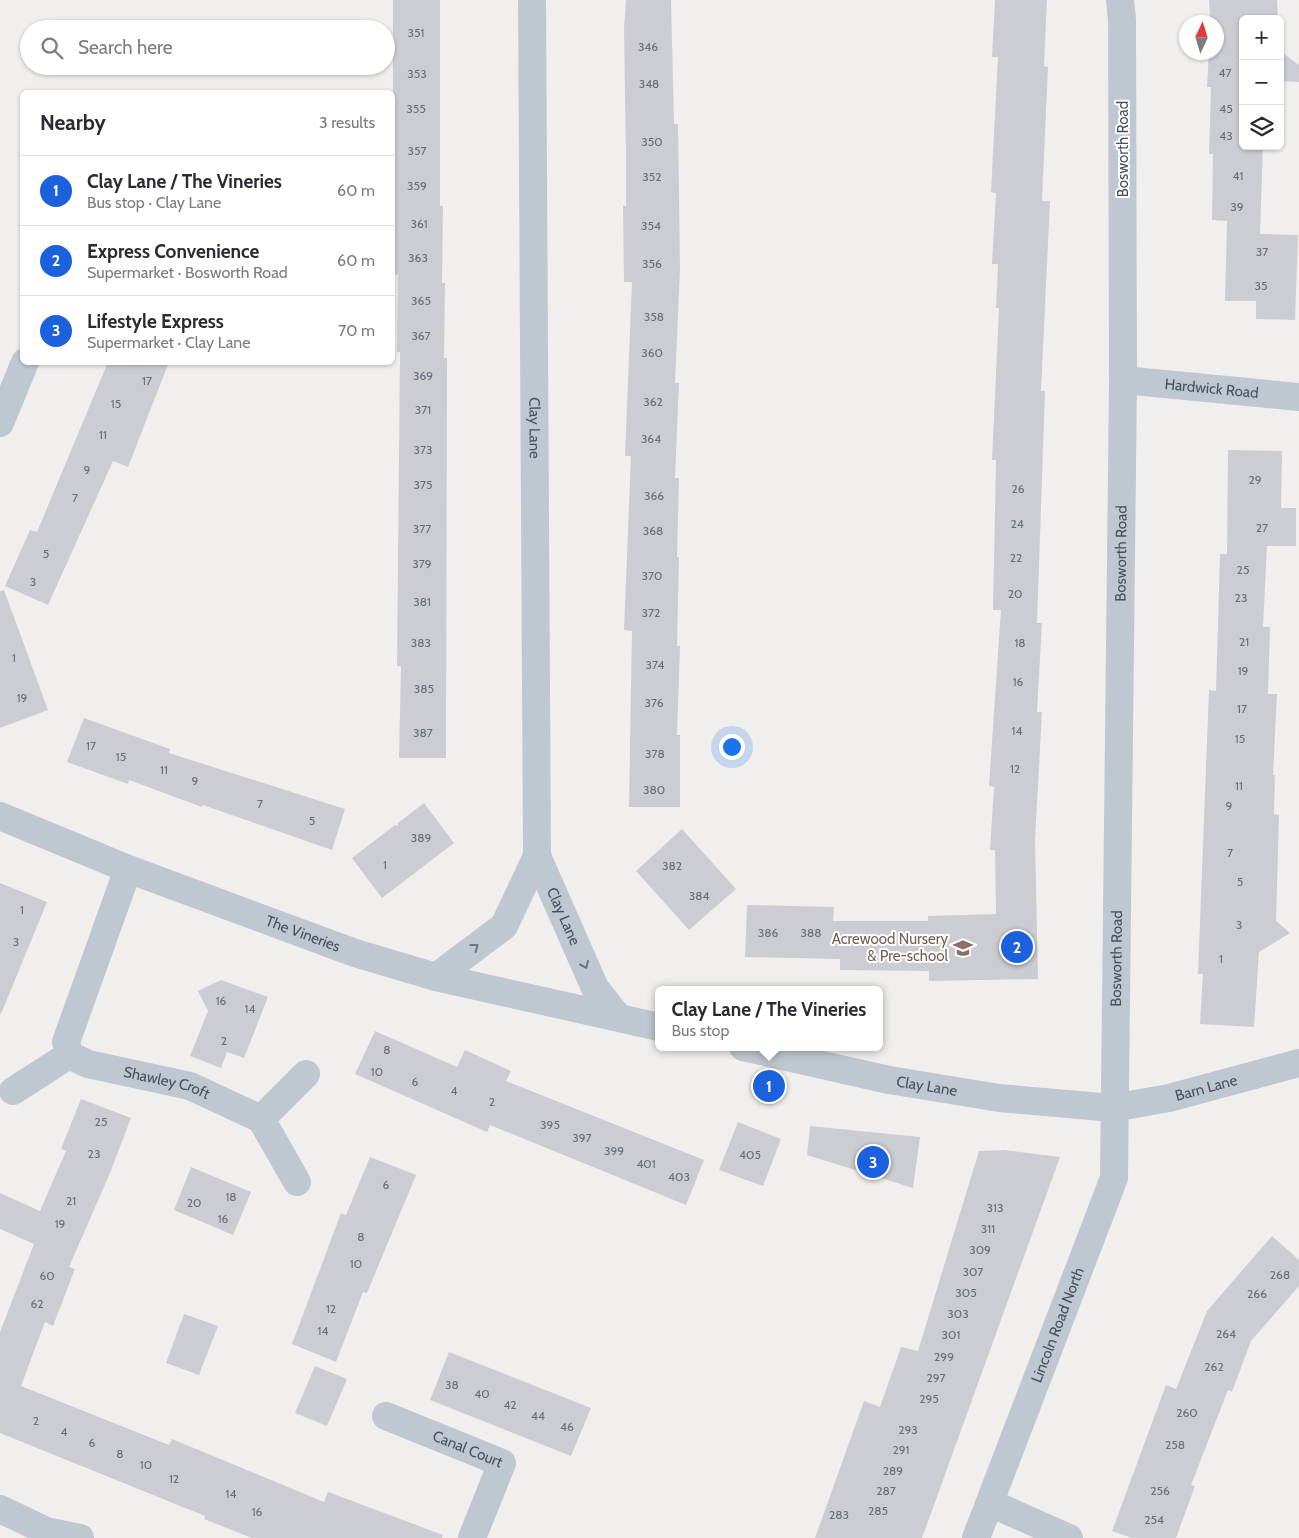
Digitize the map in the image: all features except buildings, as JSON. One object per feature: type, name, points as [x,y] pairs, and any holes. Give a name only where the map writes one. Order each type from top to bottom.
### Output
[{"type":"street","name":"Clay Lane","points":[[532,0],[537,856],[595,988],[618,1017]]},
{"type":"street","name":"Bosworth Road","points":[[1113,1108],[1123,380],[1122,20],[1120,0]]},
{"type":"street","points":[[0,423],[24,365]]},
{"type":"street","name":"Hardwick Road","points":[[1123,380],[1299,397]]},
{"type":"street","name":"The Vineries","points":[[0,816],[128,870],[355,953],[436,977],[618,1017]]},
{"type":"street","name":"Clay Lane","points":[[436,977],[504,926],[537,856]]},
{"type":"street","points":[[13,1091],[69,1055],[66,1042],[128,870]]},
{"type":"street","points":[[618,1017],[655,1026]]},
{"type":"street","name":"Clay Lane","points":[[761,1051],[889,1080],[999,1098],[1113,1108]]},
{"type":"street","name":"Shawley Croft","points":[[69,1055],[88,1064],[190,1086],[261,1119]]},
{"type":"street","name":"Barn Lane","points":[[1113,1108],[1169,1098],[1299,1063]]},
{"type":"street","points":[[297,1182],[261,1119],[306,1074]]},
{"type":"street","name":"Lincoln Road North","points":[[976,1538],[1114,1178],[1113,1108]]},
{"type":"street","name":"Canal Court","points":[[386,1416],[502,1463],[472,1538]]},
{"type":"street","points":[[990,1503],[1069,1538]]},
{"type":"street","points":[[0,1508],[46,1531],[80,1538]]},
{"type":"place","name":"Express Convenience","points":[[1017,947]]},
{"type":"place","name":"Acrewood Nursery & Pre-school","points":[[963,948]]},
{"type":"place","name":"Clay Lane / The Vineries","points":[[769,1086]]},
{"type":"place","name":"Lifestyle Express","points":[[873,1162]]}]
